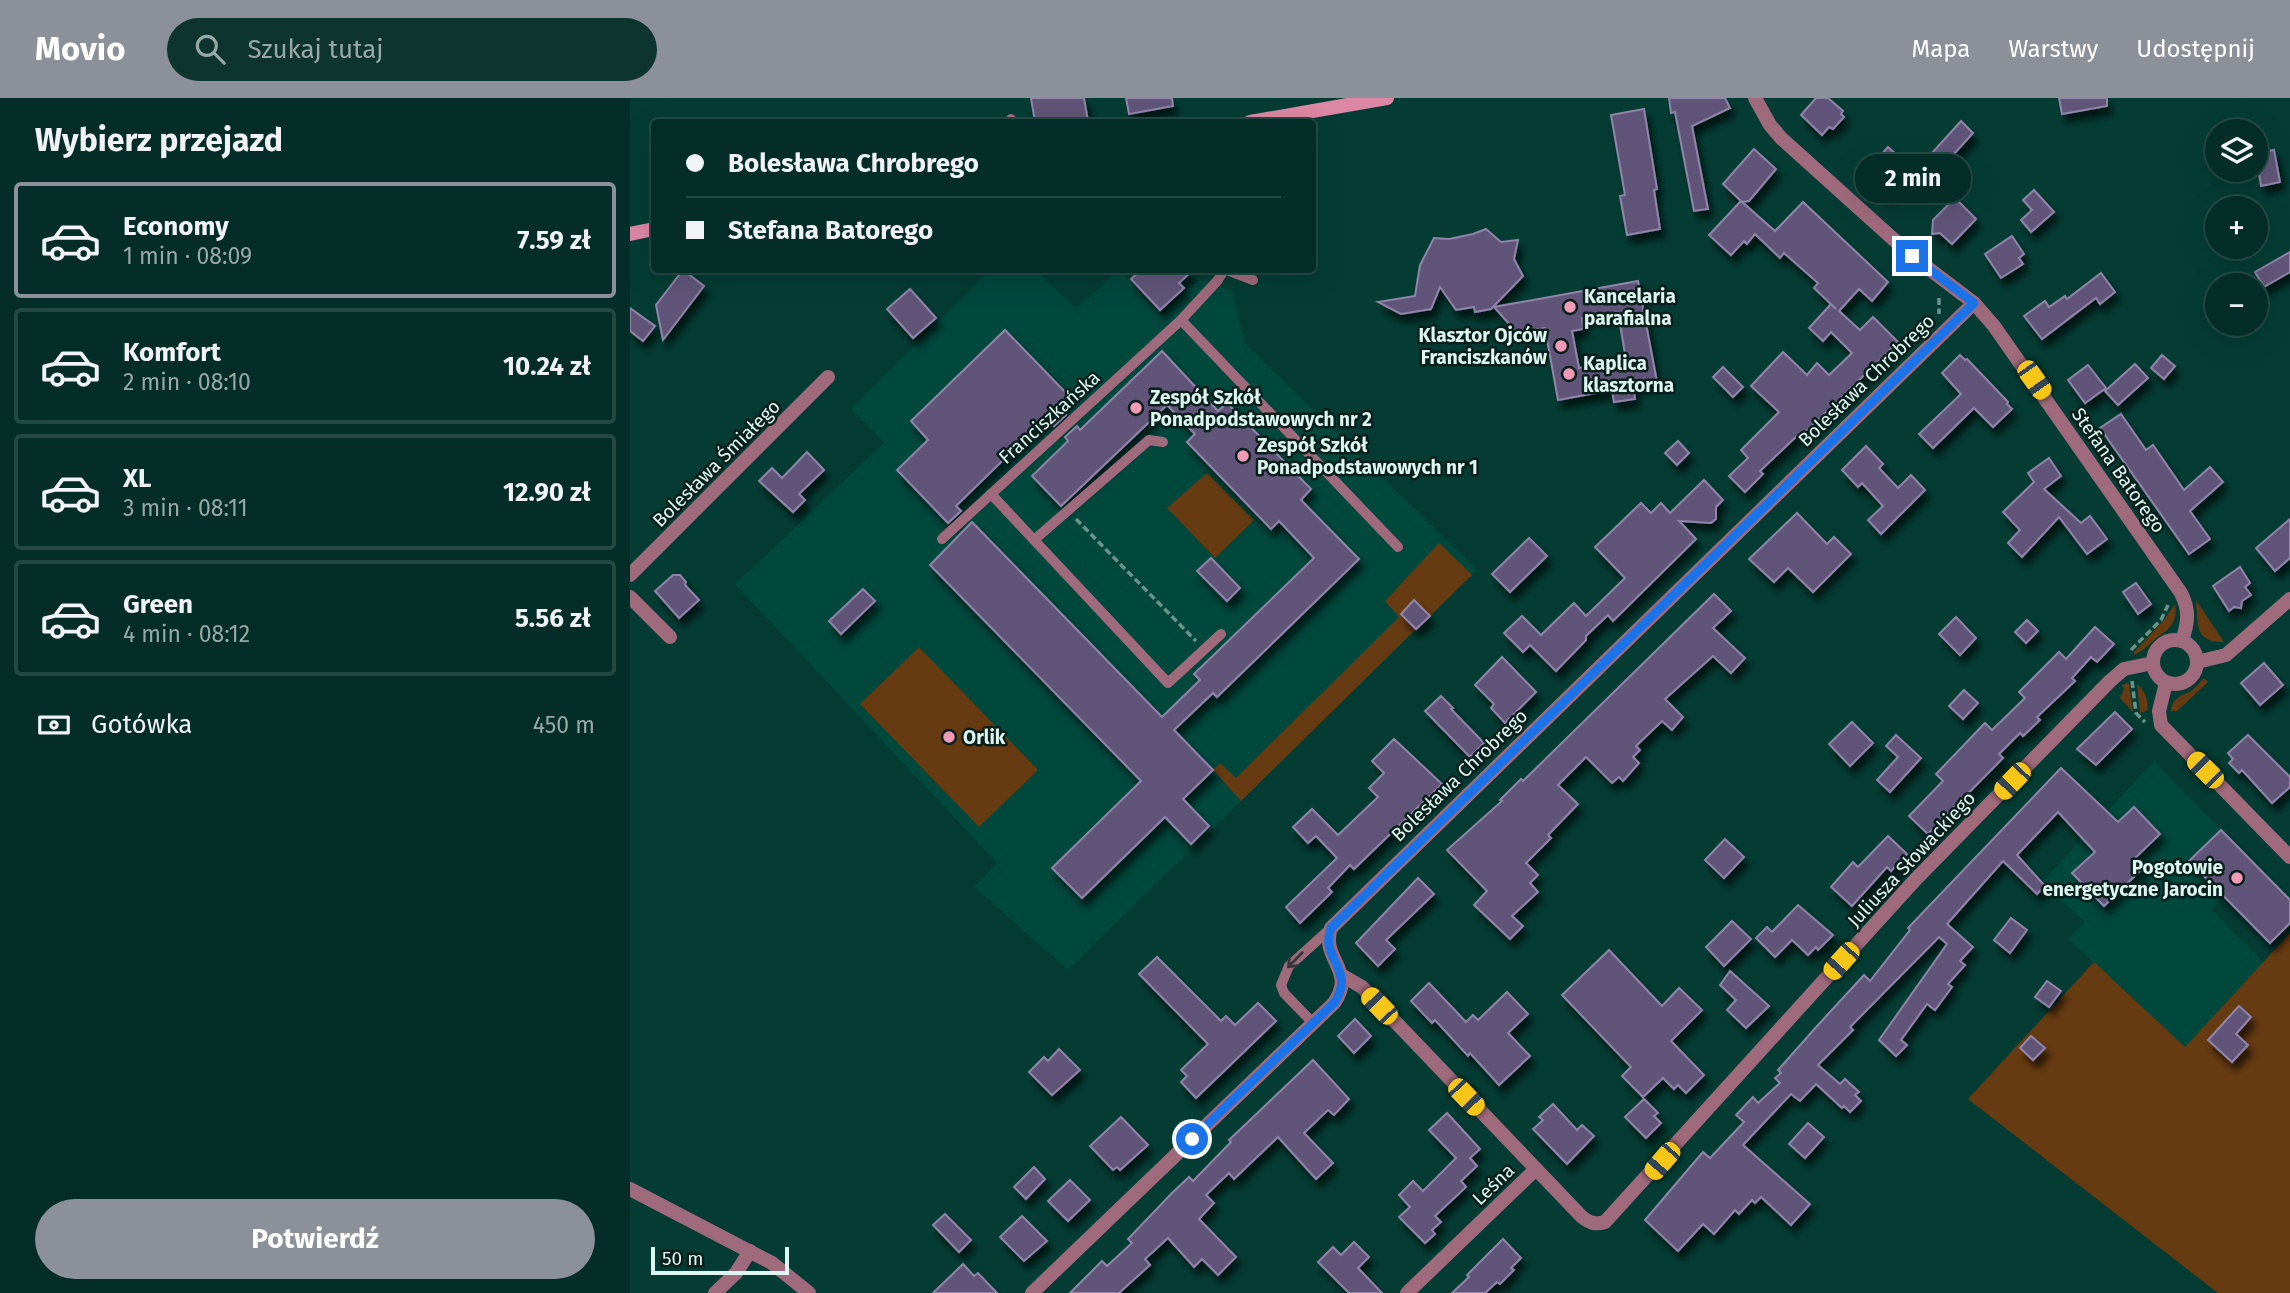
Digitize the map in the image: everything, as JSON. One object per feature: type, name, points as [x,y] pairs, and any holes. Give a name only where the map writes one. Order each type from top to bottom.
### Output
[{"type":"main road","points":[[1267,119],[1387,98]]},
{"type":"main road","points":[[630,234],[651,230]]},
{"type":"street","name":"Stefana Batorego","points":[[1755,98],[1770,125],[1781,138],[1912,256],[1974,303],[2034,380],[2180,593],[2188,611],[2182,641]]},
{"type":"street","name":"Bolesława Chrobrego","points":[[1331,928],[1974,303]]},
{"type":"street","name":"Bolesława Śmiałego","points":[[630,575],[828,377]]},
{"type":"street","points":[[630,597],[670,638]]},
{"type":"street","points":[[2197,662],[2226,655],[2290,599]]},
{"type":"street","points":[[2171,640],[2182,641],[2191,647],[2196,653],[2197,662],[2194,674],[2189,680],[2176,685],[2157,675],[2153,663],[2155,654],[2164,643],[2171,640]]},
{"type":"street","points":[[2131,666],[2153,663]]},
{"type":"street","name":"Juliusza Słowackiego","points":[[1531,1174],[1589,1222],[1597,1224],[1611,1218],[1914,880],[2118,673],[2131,666]]},
{"type":"street","points":[[2166,682],[2159,711],[2161,725],[2290,857]]},
{"type":"street","points":[[1032,1293],[1340,994],[1342,976],[1328,945],[1331,928]]},
{"type":"street","points":[[1342,976],[1362,987],[1531,1174]]},
{"type":"street","name":"Leśna","points":[[1408,1293],[1531,1174]]},
{"type":"street","points":[[630,1189],[750,1251],[772,1264],[809,1293]]},
{"type":"street","points":[[715,1293],[736,1272],[750,1251]]},
{"type":"lane","name":"Franciszkańska","points":[[942,539],[1181,320],[1224,273]]},
{"type":"lane","points":[[1233,273],[1253,281]]},
{"type":"lane","points":[[1181,320],[1398,547]]},
{"type":"lane","points":[[1034,540],[1149,440],[1163,442]]},
{"type":"lane","points":[[991,494],[1168,683],[1222,634]]},
{"type":"lane","points":[[1313,1023],[1284,993],[1281,985],[1289,966],[1331,928]]},
{"type":"path","points":[[1936,289],[1940,315],[1950,326]]},
{"type":"path","points":[[1068,511],[1205,650]]},
{"type":"path","points":[[2150,728],[2136,713],[2130,652],[2161,620],[2168,601]]},
{"type":"shaded area","points":[[987,273],[1039,273],[1076,308],[1116,273],[1122,273],[1163,316],[1199,278],[1232,291],[1245,343],[1477,570],[1068,970],[974,887],[997,863],[735,584],[884,443],[851,409]]},
{"type":"shaded area","points":[[1207,473],[1254,520],[1215,558],[1167,508]]},
{"type":"shaded area","points":[[1439,543],[1472,575],[1430,616],[1414,601],[1401,614],[1416,629],[1241,801],[1213,770],[1220,763],[1236,778],[1399,617],[1385,601]]},
{"type":"shaded area","points":[[2196,600],[2224,642],[2207,639],[2202,635]]},
{"type":"shaded area","points":[[2175,604],[2174,620],[2170,627],[2134,655],[2134,652]]},
{"type":"shaded area","name":"Orlik","points":[[919,647],[1038,770],[979,827],[860,704]]},
{"type":"shaded area","points":[[2204,678],[2208,682],[2177,711],[2171,711],[2175,700],[2193,690]]},
{"type":"shaded area","points":[[2129,683],[2133,712],[2120,698],[2124,689],[2122,685]]},
{"type":"shaded area","points":[[2137,684],[2144,693],[2148,706],[2148,710],[2140,713]]},
{"type":"shaded area","points":[[2154,761],[2221,830],[2189,861],[2223,895],[2211,909],[2264,963],[2185,1047],[2068,939],[2085,922],[2041,883]]},
{"type":"shaded area","points":[[2290,933],[2290,1293],[2218,1293],[1968,1099],[2094,962],[2185,1047]]},
{"type":"building","points":[[1031,98],[1084,98],[1088,119],[1034,119]]},
{"type":"building","points":[[1126,98],[1172,98],[1173,106],[1129,114]]},
{"type":"building","points":[[1669,98],[1725,98],[1730,108],[1692,126],[1708,209],[1694,211],[1675,112],[1671,113]]},
{"type":"building","points":[[1816,98],[1828,98],[1843,111],[1841,114],[1844,117],[1833,129],[1829,127],[1822,135],[1801,115]]},
{"type":"building","points":[[2059,98],[2107,98],[2107,106],[2062,114]]},
{"type":"building","points":[[1644,109],[1657,189],[1654,190],[1660,229],[1627,235],[1620,196],[1625,195],[1611,115]]},
{"type":"building","points":[[1961,121],[1973,133],[1934,176],[1922,164]]},
{"type":"building","points":[[1888,147],[1913,169],[1888,196],[1864,174]]},
{"type":"building","points":[[1754,149],[1776,169],[1749,201],[1742,202],[1723,184]]},
{"type":"building","points":[[2274,150],[2280,182],[2261,186],[2260,182],[2268,182],[2268,151]]},
{"type":"building","points":[[2034,190],[2054,212],[2031,232],[2021,220],[2032,210],[2023,200]]},
{"type":"building","points":[[1955,198],[1976,219],[1952,244],[1940,233],[1932,234],[1933,220]]},
{"type":"building","points":[[1741,201],[1775,231],[1803,202],[1888,282],[1872,301],[1859,289],[1839,311],[1860,330],[1873,317],[1898,342],[1811,427],[1800,433],[1760,471],[1763,474],[1745,492],[1729,476],[1748,458],[1741,450],[1779,412],[1751,386],[1783,352],[1807,375],[1817,363],[1829,375],[1852,353],[1831,332],[1823,341],[1809,328],[1831,304],[1814,288],[1818,283],[1784,253],[1780,258],[1755,234],[1747,244],[1744,241],[1731,255],[1709,235]]},
{"type":"building","points":[[1486,229],[1501,242],[1518,240],[1514,259],[1523,276],[1491,309],[1475,312],[1474,307],[1456,310],[1440,287],[1431,309],[1401,314],[1378,302],[1415,296],[1420,265],[1434,238],[1449,239]]},
{"type":"building","points":[[2012,236],[2024,254],[2019,258],[2023,264],[2001,278],[1985,254]]},
{"type":"building","points":[[2290,252],[2290,272],[2268,285],[2268,273],[2255,272]]},
{"type":"building","points":[[681,273],[687,273],[704,286],[663,340],[656,305]]},
{"type":"building","points":[[1138,273],[1190,273],[1179,283],[1184,288],[1160,310],[1131,279]]},
{"type":"building","points":[[2101,273],[2115,292],[2100,304],[2096,298],[2042,339],[2024,316],[2045,301],[2049,307],[2065,296],[2067,299]]},
{"type":"building","name":"Klasztor Ojców Franciszkanów","points":[[1638,281],[1657,382],[1633,386],[1635,399],[1614,402],[1612,390],[1558,400],[1545,328],[1517,333],[1494,307]],"holes":[[[1618,312],[1626,360],[1579,368],[1572,331],[1583,329],[1582,318]]]},
{"type":"building","points":[[910,289],[936,318],[913,338],[887,309]]},
{"type":"building","points":[[630,308],[655,326],[643,341],[630,331]]},
{"type":"building","points":[[1005,330],[1069,396],[1058,407],[1066,415],[1054,426],[1046,418],[956,506],[961,511],[948,523],[897,470],[928,440],[911,421]]},
{"type":"building","points":[[1162,351],[1218,411],[1227,403],[1311,489],[1301,500],[1359,559],[1217,697],[1213,693],[1174,730],[1213,770],[1183,799],[1209,826],[1191,844],[1165,817],[1082,898],[1052,868],[1141,781],[930,565],[972,522],[1162,717],[1200,680],[1194,674],[1314,558],[1279,521],[1271,529],[1187,442],[1195,434],[1167,405],[1061,506],[1032,476],[1068,441],[1065,437],[1077,426],[1080,430]]},
{"type":"building","points":[[1960,355],[1967,359],[2012,409],[1993,427],[1974,408],[1933,448],[1919,434],[1961,394],[1942,373]]},
{"type":"building","points":[[2162,355],[2175,366],[2164,379],[2151,368]]},
{"type":"building","points":[[2135,364],[2148,378],[2118,405],[2105,391]]},
{"type":"building","points":[[2088,365],[2106,388],[2085,403],[2068,380]]},
{"type":"building","points":[[1723,367],[1743,387],[1733,397],[1713,377]]},
{"type":"building","points":[[2121,414],[2146,450],[2153,445],[2184,490],[2210,467],[2223,482],[2190,511],[2210,539],[2189,554],[2100,428]]},
{"type":"building","points":[[1678,441],[1689,453],[1677,465],[1665,453]]},
{"type":"building","points":[[1866,446],[1883,464],[1879,468],[1898,488],[1911,475],[1925,490],[1881,534],[1868,520],[1883,506],[1862,483],[1858,487],[1842,470]]},
{"type":"building","points":[[807,452],[824,470],[799,494],[805,500],[793,512],[759,481],[772,468],[782,478]]},
{"type":"building","points":[[2049,458],[2061,476],[2044,489],[2081,523],[2090,516],[2107,539],[2087,554],[2059,517],[2022,557],[2008,543],[2020,530],[2003,512],[2034,482],[2028,473]]},
{"type":"building","points":[[1704,480],[1723,500],[1716,507],[1716,519],[1711,523],[1679,521],[1696,539],[1613,621],[1608,615],[1556,671],[1530,645],[1523,652],[1504,633],[1522,616],[1541,635],[1574,603],[1586,616],[1625,578],[1595,547],[1641,503],[1651,513],[1661,503],[1670,513]]},
{"type":"building","points":[[1797,513],[1827,544],[1834,537],[1851,554],[1813,592],[1788,568],[1774,582],[1749,559]]},
{"type":"building","points":[[2290,519],[2290,558],[2275,571],[2256,548]]},
{"type":"building","points":[[1529,538],[1547,556],[1510,592],[1492,574]]},
{"type":"building","points":[[1211,558],[1240,588],[1227,601],[1197,571]]},
{"type":"building","points":[[2240,567],[2250,583],[2245,587],[2251,595],[2242,601],[2241,608],[2234,607],[2229,611],[2213,586]]},
{"type":"building","points":[[673,575],[680,575],[699,600],[679,618],[655,591]]},
{"type":"building","points":[[2136,583],[2151,604],[2138,614],[2123,592]]},
{"type":"building","points":[[863,589],[875,601],[841,634],[829,621]]},
{"type":"building","points":[[1714,594],[1731,611],[1713,628],[1745,658],[1731,673],[1713,656],[1665,699],[1683,717],[1672,730],[1662,721],[1636,746],[1640,750],[1633,757],[1639,763],[1623,781],[1619,777],[1612,783],[1586,757],[1558,785],[1578,804],[1548,835],[1551,838],[1526,863],[1538,875],[1530,883],[1538,892],[1512,916],[1523,926],[1510,939],[1474,905],[1487,891],[1447,850],[1502,801],[1500,800],[1521,779],[1523,781]]},
{"type":"building","points":[[1414,600],[1430,616],[1416,629],[1401,614]]},
{"type":"building","points":[[1956,617],[1976,638],[1960,655],[1939,634]]},
{"type":"building","points":[[2027,620],[2038,631],[2026,643],[2015,632]]},
{"type":"building","points":[[2095,627],[2114,644],[2097,662],[2091,657],[2072,678],[2075,681],[2037,717],[2040,720],[2023,736],[2020,733],[1999,754],[2003,758],[1928,834],[1909,816],[1943,781],[1936,774],[1985,723],[1992,730],[2025,698],[2019,692],[2059,652],[2066,659]]},
{"type":"building","points":[[1502,657],[1536,692],[1505,723],[1491,708],[1494,704],[1475,685]]},
{"type":"building","points":[[2264,663],[2283,685],[2260,705],[2241,683]]},
{"type":"building","points":[[1964,690],[1978,703],[1963,719],[1949,706]]},
{"type":"building","points":[[1441,696],[1484,743],[1470,757],[1425,711]]},
{"type":"building","points":[[2115,712],[2132,729],[2096,765],[2077,749]]},
{"type":"building","points":[[1852,722],[1873,743],[1850,766],[1829,744]]},
{"type":"building","points":[[1896,735],[1921,758],[1890,792],[1877,780],[1898,757],[1886,746]]},
{"type":"building","points":[[2248,735],[2290,777],[2290,787],[2272,803],[2242,770],[2239,773],[2229,763],[2233,759],[2228,753]]},
{"type":"building","points":[[1394,739],[1442,784],[1354,869],[1350,865],[1328,888],[1332,892],[1300,923],[1286,907],[1337,858],[1316,836],[1308,843],[1293,827],[1312,809],[1338,835],[1378,797],[1369,788],[1384,773],[1372,761]]},
{"type":"building","points":[[2061,768],[2118,822],[2134,807],[2160,834],[2134,859],[2143,868],[2104,906],[2072,873],[2095,852],[2058,812],[2017,855],[2045,886],[2037,894],[2003,861],[1947,924],[1973,947],[1960,961],[1965,965],[1948,984],[1952,987],[1935,1010],[1927,1004],[1901,1040],[1907,1045],[1896,1056],[1879,1040],[1947,944],[1939,937],[1850,1027],[1853,1030],[1818,1065],[1840,1084],[1845,1079],[1859,1092],[1855,1095],[1861,1101],[1850,1112],[1816,1084],[1800,1101],[1791,1094],[1743,1145],[1810,1204],[1791,1225],[1761,1197],[1755,1203],[1752,1200],[1739,1214],[1735,1210],[1714,1234],[1703,1224],[1678,1251],[1645,1220],[1703,1152],[1710,1158],[1744,1122],[1736,1115],[1753,1097],[1758,1103],[1780,1083],[1775,1078],[1781,1073],[1778,1070],[1818,1025],[1864,975],[1870,981],[1910,930],[1908,928]]},
{"type":"building","name":"Pogotowie energetyczne Jarocin","points":[[2221,830],[2290,900],[2290,923],[2270,943],[2189,861]]},
{"type":"building","points":[[1888,836],[1907,854],[1891,871],[1887,867],[1852,906],[1831,887],[1853,862],[1858,867]]},
{"type":"building","points":[[1725,839],[1744,857],[1724,878],[1705,860]]},
{"type":"building","points":[[1418,878],[1434,894],[1386,940],[1395,949],[1378,966],[1356,943]]},
{"type":"building","points":[[1798,905],[1833,935],[1818,950],[1816,947],[1808,955],[1792,940],[1775,957],[1756,938],[1767,927],[1772,932]]},
{"type":"building","points":[[2011,918],[2027,930],[2010,953],[1994,940]]},
{"type":"building","points":[[1732,921],[1751,939],[1724,966],[1706,947]]},
{"type":"building","points":[[1609,950],[1662,1006],[1679,988],[1702,1010],[1671,1041],[1704,1075],[1686,1093],[1678,1085],[1674,1089],[1663,1078],[1643,1097],[1622,1076],[1631,1067],[1562,995]]},
{"type":"building","points":[[1157,957],[1221,1021],[1226,1016],[1235,1025],[1258,1003],[1276,1021],[1196,1098],[1181,1082],[1187,1076],[1181,1070],[1208,1044],[1139,974]]},
{"type":"building","points":[[1730,971],[1769,1006],[1746,1028],[1727,1010],[1736,1000],[1720,985]]},
{"type":"building","points":[[2047,981],[2061,991],[2049,1007],[2035,997]]},
{"type":"building","points":[[1429,983],[1466,1022],[1473,1015],[1478,1020],[1507,992],[1528,1014],[1508,1033],[1530,1056],[1499,1085],[1470,1053],[1468,1056],[1435,1020],[1432,1023],[1411,1001]]},
{"type":"building","points":[[2239,1006],[2251,1017],[2236,1034],[2248,1045],[2232,1062],[2208,1040]]},
{"type":"building","points":[[1355,1019],[1371,1036],[1354,1053],[1338,1036]]},
{"type":"building","points":[[2031,1036],[2045,1048],[2033,1060],[2020,1048]]},
{"type":"building","points":[[1059,1049],[1080,1070],[1052,1095],[1029,1072],[1044,1057],[1048,1061]]},
{"type":"building","points":[[1313,1060],[1349,1099],[1334,1115],[1328,1110],[1304,1133],[1333,1163],[1316,1179],[1278,1137],[1234,1179],[1229,1173],[1206,1195],[1214,1203],[1199,1219],[1236,1257],[1218,1275],[1202,1259],[1194,1267],[1168,1238],[1145,1259],[1150,1265],[1119,1293],[1070,1293],[1102,1261],[1107,1266],[1132,1243],[1128,1239],[1172,1193],[1189,1177],[1193,1181],[1231,1142],[1229,1140]]},
{"type":"building","points":[[1644,1099],[1658,1113],[1654,1116],[1661,1123],[1646,1138],[1625,1117]]},
{"type":"building","points":[[1553,1104],[1577,1130],[1582,1125],[1594,1136],[1567,1164],[1533,1129],[1543,1120],[1539,1117]]},
{"type":"building","points":[[1447,1113],[1480,1149],[1470,1158],[1477,1166],[1461,1181],[1466,1187],[1435,1216],[1441,1222],[1432,1230],[1435,1234],[1425,1243],[1399,1217],[1410,1207],[1399,1195],[1413,1181],[1423,1191],[1456,1158],[1429,1130]]},
{"type":"building","points":[[1121,1117],[1148,1145],[1120,1170],[1117,1167],[1113,1170],[1090,1146]]},
{"type":"building","points":[[1808,1123],[1824,1137],[1805,1158],[1789,1144]]},
{"type":"building","points":[[1034,1167],[1045,1179],[1026,1199],[1014,1187]]},
{"type":"building","points":[[1070,1180],[1090,1200],[1068,1221],[1048,1201]]},
{"type":"building","points":[[945,1214],[971,1240],[959,1252],[933,1225]]},
{"type":"building","points":[[1022,1216],[1047,1241],[1024,1261],[1000,1237]]},
{"type":"building","points":[[1503,1239],[1521,1258],[1511,1268],[1514,1270],[1500,1284],[1497,1282],[1485,1293],[1452,1293],[1469,1277],[1467,1275]]},
{"type":"building","points":[[1354,1242],[1369,1257],[1358,1268],[1382,1293],[1349,1293],[1318,1262],[1333,1247],[1341,1255]]},
{"type":"building","points":[[963,1264],[974,1276],[978,1273],[997,1293],[933,1293]]},
{"type":"place","name":"Kancelaria parafialna","points":[[1570,307]]},
{"type":"place","name":"Klasztor Ojców Franciszkanów","points":[[1561,346]]},
{"type":"place","name":"Kaplica klasztorna","points":[[1569,374]]},
{"type":"place","name":"Zespół Szkół Ponadpodstawowych nr 2","points":[[1136,408]]},
{"type":"place","name":"Zespół Szkół Ponadpodstawowych nr 1","points":[[1243,456]]},
{"type":"place","name":"Orlik","points":[[949,737]]},
{"type":"place","name":"Pogotowie energetyczne Jarocin","points":[[2237,878]]},
{"type":"route","points":[[1192,1139],[1334,1003],[1340,994],[1342,976],[1328,945],[1331,928],[1974,303],[1912,256]]}]
